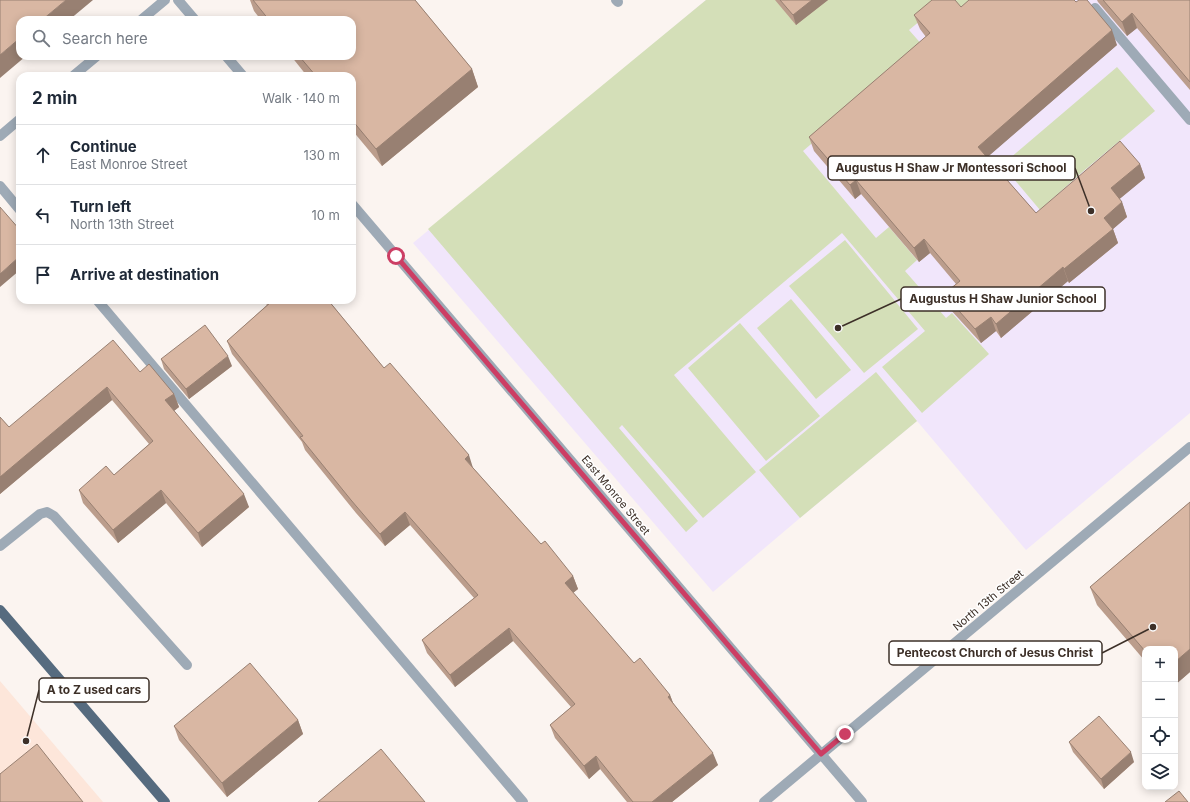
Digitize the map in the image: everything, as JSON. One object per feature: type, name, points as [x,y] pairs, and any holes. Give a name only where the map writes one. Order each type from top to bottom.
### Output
[{"type":"main road","points":[[0,610],[165,802]]},
{"type":"street","points":[[146,16],[165,0]]},
{"type":"street","points":[[178,0],[192,16]]},
{"type":"street","points":[[1095,8],[1190,120]]},
{"type":"street","points":[[78,72],[92,60]]},
{"type":"street","points":[[229,60],[240,72]]},
{"type":"street","points":[[0,136],[16,122]]},
{"type":"street","points":[[0,186],[16,205]]},
{"type":"street","name":"East Monroe Street","points":[[356,209],[862,802]]},
{"type":"street","points":[[100,304],[522,802]]},
{"type":"street","name":"North 13th Street","points":[[764,802],[1190,447]]},
{"type":"street","points":[[0,546],[40,514],[47,512],[54,516],[187,665]]},
{"type":"shaded area","points":[[706,0],[1190,0],[1190,413],[1026,550],[917,421],[713,592],[413,243]]},
{"type":"shaded area","points":[[0,681],[103,802],[0,802]]},
{"type":"green space","points":[[706,0],[991,0],[966,21],[932,11],[909,30],[924,47],[803,151],[876,238],[889,227],[917,260],[905,271],[946,318],[952,313],[989,354],[922,413],[882,367],[925,331],[842,233],[674,375],[756,472],[703,518],[622,425],[619,428],[698,521],[686,532],[428,229]]},
{"type":"green space","points":[[1117,67],[1155,111],[1040,210],[1002,165]]},
{"type":"green space","points":[[845,240],[918,329],[864,373],[789,286]]},
{"type":"green space","points":[[791,299],[851,370],[816,399],[757,328]]},
{"type":"green space","points":[[740,323],[820,416],[766,461],[688,368]]},
{"type":"green space","points":[[876,372],[917,421],[800,518],[759,470]]},
{"type":"building","points":[[0,0],[66,0],[47,16],[16,16],[16,41],[0,55]]},
{"type":"building","points":[[253,0],[415,0],[472,69],[376,149],[356,125],[356,72],[313,72],[302,60],[356,60],[356,16],[266,16]]},
{"type":"building","points":[[780,0],[812,0],[793,15]]},
{"type":"building","points":[[932,0],[955,0],[961,7],[969,0],[1074,0],[1076,2],[1079,0],[1087,0],[1112,30],[978,147],[1036,213],[1120,141],[1140,164],[1111,188],[1122,202],[1104,218],[1113,229],[1064,269],[1063,267],[996,324],[991,317],[975,329],[944,294],[960,281],[924,239],[914,248],[856,180],[850,185],[809,137],[930,33],[914,15]]},
{"type":"building","points":[[1103,0],[1190,0],[1190,82],[1132,13],[1122,22]]},
{"type":"building","points":[[0,207],[16,225],[16,260],[0,274]]},
{"type":"building","points":[[269,304],[331,304],[384,368],[390,363],[469,455],[465,459],[541,544],[545,541],[573,576],[565,583],[634,663],[640,658],[670,695],[668,697],[713,753],[652,802],[633,802],[596,756],[584,766],[550,725],[575,704],[509,628],[450,675],[422,640],[478,595],[405,512],[380,534],[300,437],[303,436],[227,341]]},
{"type":"building","points":[[205,325],[228,356],[186,389],[161,359]]},
{"type":"building","points":[[113,340],[140,372],[149,364],[174,394],[165,400],[244,494],[198,533],[161,490],[113,530],[79,490],[106,466],[114,475],[153,441],[107,387],[0,477],[0,417],[9,427]]},
{"type":"building","points":[[1190,502],[1190,649],[1178,659],[1178,646],[1142,646],[1142,648],[1090,587]]},
{"type":"building","points":[[250,663],[298,720],[222,783],[174,726]]},
{"type":"building","points":[[1099,716],[1131,752],[1101,779],[1069,742]]},
{"type":"building","points":[[37,744],[83,802],[0,802],[0,774]]},
{"type":"building","points":[[381,749],[425,802],[318,802]]},
{"type":"building","points":[[1179,791],[1188,802],[1165,802]]},
{"type":"place","name":"Augustus H Shaw Jr Montessori School","points":[[1091,211]]},
{"type":"place","name":"Augustus H Shaw Junior School","points":[[838,328]]},
{"type":"place","name":"Pentecost Church of Jesus Christ","points":[[1153,627]]},
{"type":"place","name":"A to Z used cars","points":[[26,741]]},
{"type":"route","points":[[396,256],[821,754],[845,734]]}]
